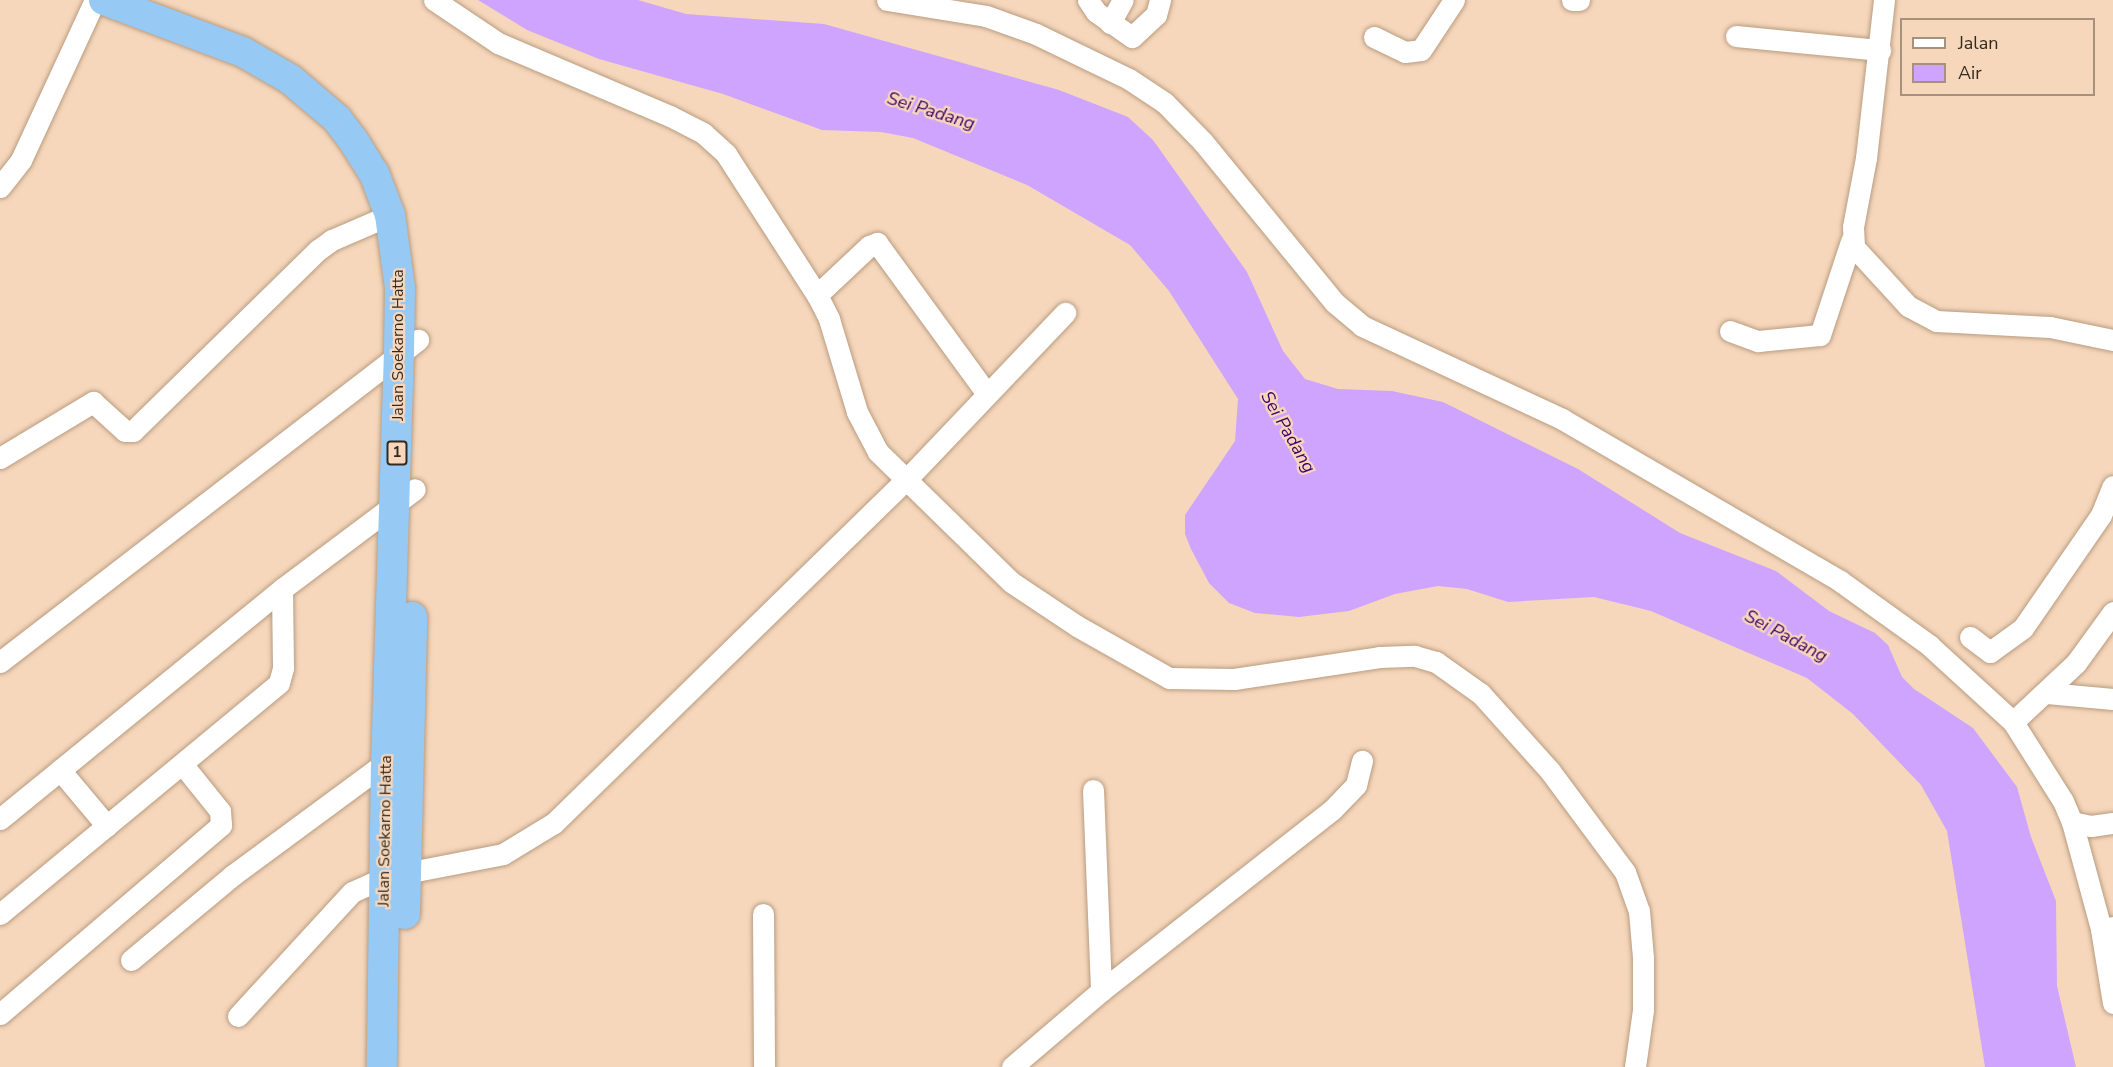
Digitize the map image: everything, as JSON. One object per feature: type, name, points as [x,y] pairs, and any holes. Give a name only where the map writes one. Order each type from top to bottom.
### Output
[{"type":"highway","name":"Jalan Soekarno Hatta","points":[[104,0],[243,52],[290,80],[337,119],[374,174],[390,215],[408,345]]},
{"type":"highway","name":"Jalan Soekarno Hatta","points":[[160,0],[248,33],[276,48],[328,88],[373,135],[388,159],[407,210],[414,243],[408,345],[396,875],[382,1067]]},
{"type":"highway","name":"Jalan Soekarno Hatta","points":[[401,1067],[396,875],[386,762],[406,495]]},
{"type":"street","points":[[0,187],[21,160],[95,0]]},
{"type":"street","points":[[434,0],[498,43],[703,133],[726,154],[747,181],[817,295],[829,319],[867,433],[878,452],[1011,582],[1077,627],[1169,678],[1234,679],[1378,657],[1415,656],[1436,662],[1465,681],[1550,771],[1625,872],[1639,911],[1643,958],[1643,1010],[1635,1067]]},
{"type":"street","points":[[887,0],[986,16],[1046,39],[1129,79],[1165,103],[1203,142],[1335,303],[1362,326],[1562,419],[1840,580],[1929,645],[2013,722],[2063,801],[2107,928],[2113,1003]]},
{"type":"street","points":[[1088,0],[1125,35],[1138,36],[1156,15],[1160,0]]},
{"type":"street","points":[[1110,23],[1123,0]]},
{"type":"street","points":[[1374,37],[1405,52],[1422,50],[1454,0]]},
{"type":"street","points":[[1572,0],[1579,0]]},
{"type":"street","points":[[1730,330],[1758,341],[1820,335],[1851,241],[1880,50],[1884,0]]},
{"type":"street","points":[[1736,36],[1880,50]]},
{"type":"street","points":[[0,458],[93,402],[125,431],[133,431],[318,250],[332,240],[390,215]]},
{"type":"street","points":[[1851,241],[1921,315],[1959,324],[2050,327],[2113,340]]},
{"type":"street","points":[[817,295],[869,246],[877,243],[987,394]]},
{"type":"street","points":[[238,1016],[352,892],[396,875],[503,854],[554,823],[906,480],[1065,313]]},
{"type":"street","points":[[0,662],[76,607],[408,345]]},
{"type":"street","points":[[1970,638],[1990,652],[2023,628],[2101,515],[2113,486]]},
{"type":"street","points":[[0,819],[282,589],[406,495]]},
{"type":"street","points":[[0,914],[183,765],[282,679],[282,589]]},
{"type":"street","points":[[2013,722],[2047,693],[2076,663],[2113,612]]},
{"type":"street","points":[[2047,693],[2113,699]]},
{"type":"street","points":[[1012,1067],[1101,991],[1332,810],[1356,785],[1362,760]]},
{"type":"street","points":[[131,960],[233,875],[386,762]]},
{"type":"street","points":[[0,1014],[221,825],[220,811],[183,765]]},
{"type":"street","points":[[60,770],[107,826]]},
{"type":"street","points":[[1093,789],[1101,991]]},
{"type":"street","points":[[2072,822],[2091,826],[2113,823]]},
{"type":"street","points":[[763,914],[764,1067]]},
{"type":"water","name":"Sei Padang","points":[[478,0],[638,0],[686,14],[824,24],[1059,90],[1128,117],[1153,140],[1247,272],[1283,351],[1305,379],[1338,389],[1392,391],[1443,402],[1578,469],[1680,533],[1776,571],[1829,611],[1875,633],[1888,645],[1902,677],[1914,689],[1973,728],[2017,787],[2031,837],[2056,901],[2057,986],[2076,1067],[1985,1067],[1947,831],[1921,785],[1853,714],[1807,678],[1651,611],[1594,597],[1508,602],[1467,589],[1438,586],[1395,594],[1349,611],[1299,617],[1255,613],[1229,603],[1209,583],[1191,549],[1185,534],[1185,515],[1235,441],[1238,399],[1169,291],[1130,245],[1027,185],[913,138],[881,132],[822,130],[723,94],[599,59],[527,30]]}]
